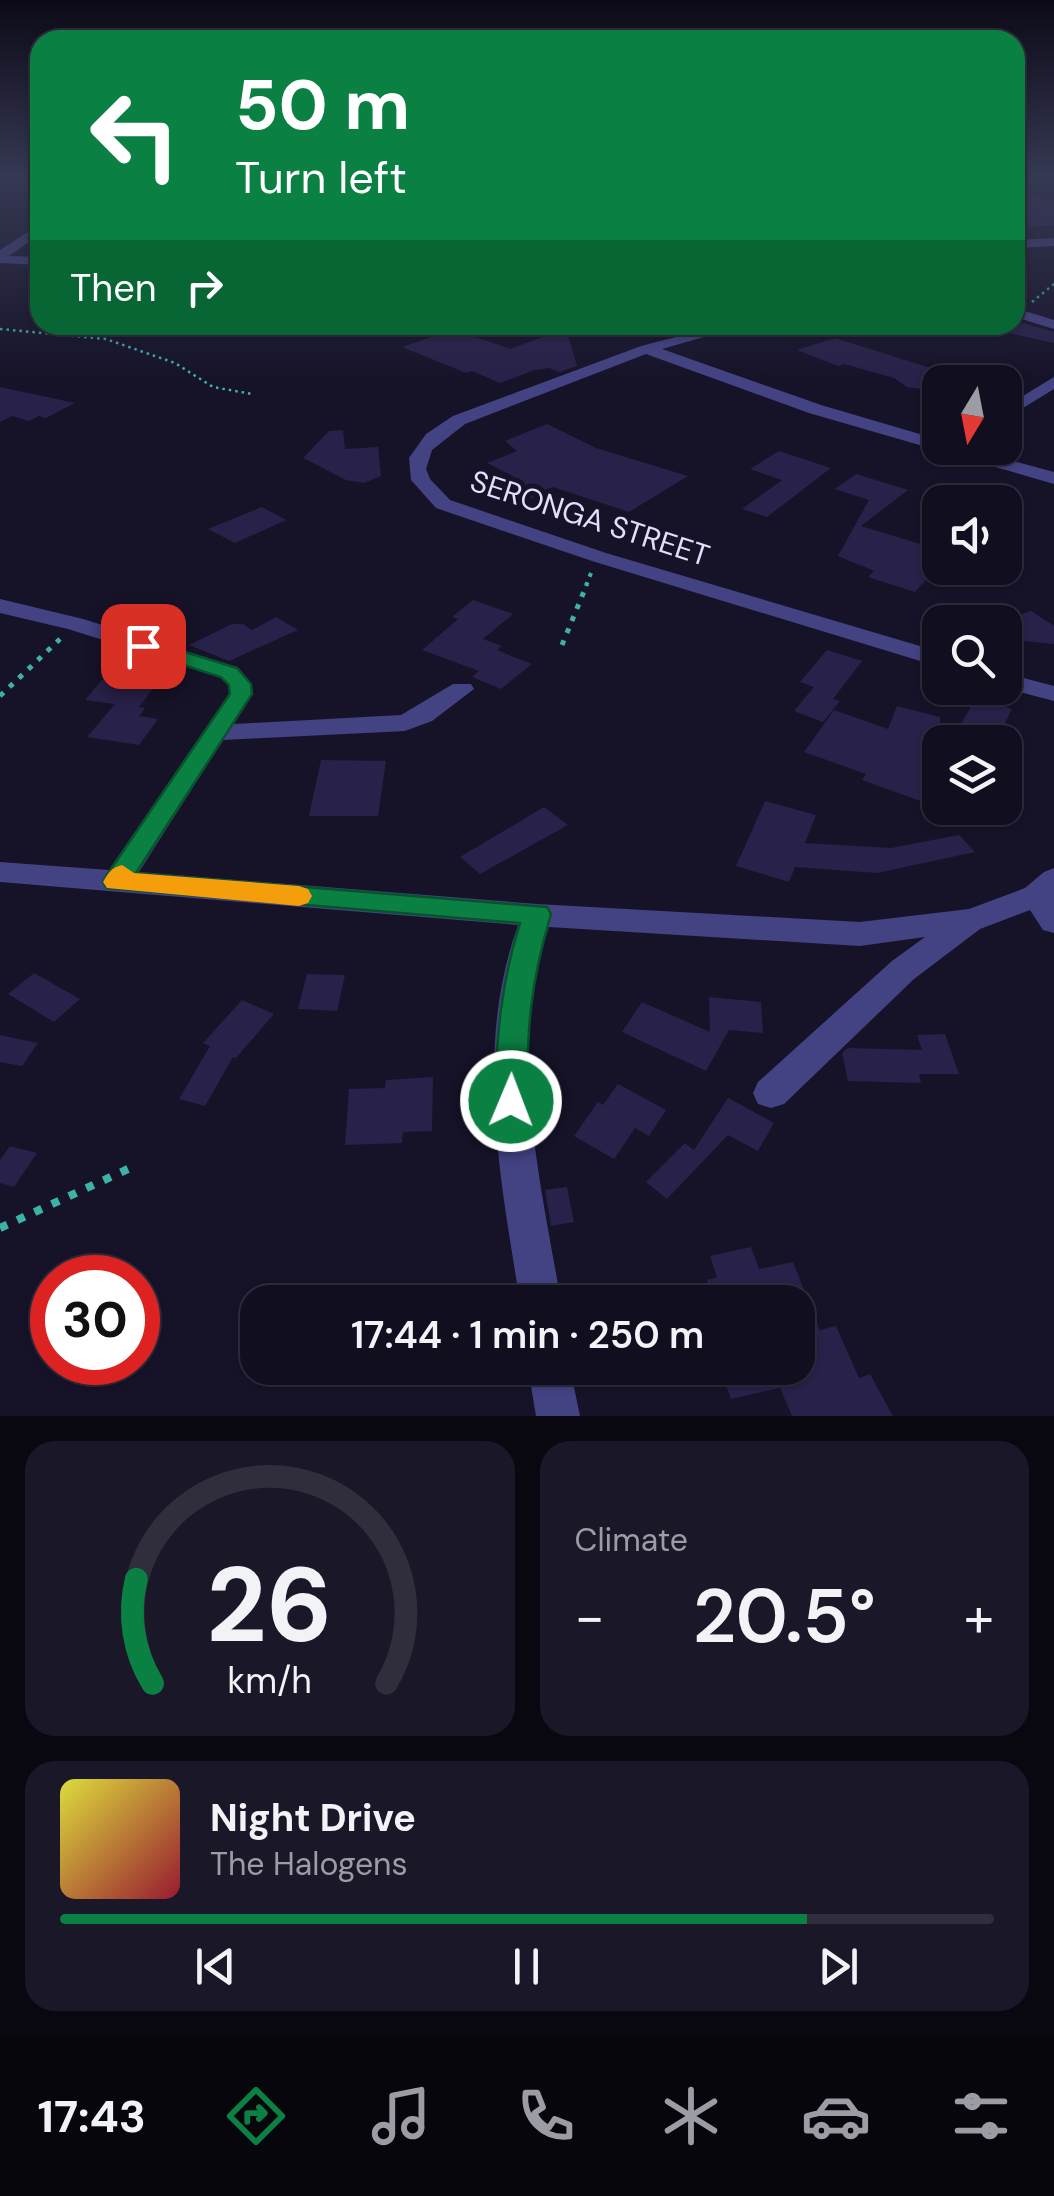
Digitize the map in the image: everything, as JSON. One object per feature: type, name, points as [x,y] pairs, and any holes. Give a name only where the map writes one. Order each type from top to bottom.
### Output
[{"type":"street","points":[[0,258],[30,260]]},
{"type":"street","points":[[1025,315],[1054,324]]},
{"type":"street","name":"SERONGA STREET","points":[[700,335],[646,349],[459,420],[432,434],[421,447],[417,466],[422,488],[442,504],[599,557],[922,655]]},
{"type":"street","points":[[646,349],[816,410],[922,440]]},
{"type":"street","points":[[1022,403],[1054,382]]},
{"type":"street","points":[[1009,465],[1054,478]]},
{"type":"street","points":[[0,606],[75,624],[229,672],[240,684],[241,694],[117,882]]},
{"type":"street","points":[[1022,685],[1054,694]]},
{"type":"street","points":[[214,733],[405,723],[462,690]]},
{"type":"street","points":[[0,872],[537,914],[860,934],[972,920]]},
{"type":"street","points":[[771,1093],[904,970],[972,920],[1045,887],[1054,922]]},
{"type":"street","points":[[537,914],[518,974],[511,1101],[538,1285]]},
{"type":"street","points":[[552,1385],[558,1416]]},
{"type":"path","points":[[1025,306],[1054,284]]},
{"type":"path","points":[[0,329],[30,332]]},
{"type":"path","points":[[64,335],[106,339],[175,363],[213,387],[252,394]]},
{"type":"path","points":[[562,645],[599,557]]},
{"type":"path","points":[[0,696],[75,624]]},
{"type":"path","points":[[0,1228],[68,1200],[128,1169]]},
{"type":"building","points":[[1025,324],[1054,332],[1054,343],[1017,335],[1025,335]]},
{"type":"building","points":[[437,335],[471,335],[510,349],[547,335],[568,335],[577,366],[560,372],[549,368],[535,370],[500,383],[402,347]]},
{"type":"building","points":[[835,338],[922,365],[922,389],[844,364],[838,366],[797,350]]},
{"type":"building","points":[[0,387],[75,403],[46,418],[39,416],[29,421],[12,416],[0,422]]},
{"type":"building","points":[[547,424],[596,448],[688,476],[629,512],[553,487],[524,502],[497,491],[507,486],[499,483],[513,476],[487,463],[517,451],[505,441]]},
{"type":"building","points":[[343,430],[345,449],[378,447],[381,476],[364,483],[346,480],[303,458],[329,431]]},
{"type":"building","points":[[779,451],[831,468],[767,517],[742,509],[782,480],[750,469]]},
{"type":"building","points":[[856,474],[908,490],[861,526],[922,545],[922,584],[915,592],[868,577],[874,571],[838,556],[869,500],[835,489]]},
{"type":"building","points":[[262,507],[286,520],[235,543],[208,529]]},
{"type":"building","points":[[473,600],[513,614],[483,639],[502,646],[497,650],[532,664],[501,689],[472,677],[479,671],[422,650],[458,619],[452,617]]},
{"type":"building","points":[[1031,611],[1054,626],[1054,644],[1022,641],[1022,614]]},
{"type":"building","points":[[276,617],[298,630],[229,661],[189,645],[232,624],[243,624],[252,630]]},
{"type":"building","points":[[827,650],[862,661],[833,699],[840,701],[823,722],[794,711],[814,687],[800,682]]},
{"type":"building","points":[[114,665],[166,672],[139,707],[145,708],[139,716],[158,719],[139,745],[87,737],[115,704],[85,700]]},
{"type":"building","points":[[972,705],[1012,709],[1004,725],[960,725]]},
{"type":"building","points":[[897,706],[940,717],[940,725],[922,725],[922,802],[862,780],[866,774],[804,752],[834,710],[888,729]]},
{"type":"building","points":[[321,760],[386,761],[378,816],[309,816]]},
{"type":"building","points":[[765,801],[816,815],[805,843],[891,848],[959,835],[975,852],[877,873],[795,867],[789,882],[736,866]]},
{"type":"building","points":[[544,807],[568,825],[480,874],[460,857]]},
{"type":"building","points":[[34,973],[80,999],[54,1022],[8,994]]},
{"type":"building","points":[[307,974],[345,975],[337,1011],[298,1009]]},
{"type":"building","points":[[709,997],[761,1002],[763,1033],[729,1030],[706,1071],[622,1032],[642,1002],[710,1032]]},
{"type":"building","points":[[242,1000],[274,1014],[233,1057],[205,1106],[179,1099],[210,1046],[203,1043]]},
{"type":"building","points":[[945,1034],[959,1074],[919,1074],[921,1083],[848,1081],[842,1053],[848,1048],[922,1050],[917,1035]]},
{"type":"building","points":[[0,1035],[38,1043],[22,1066],[0,1062]]},
{"type":"building","points":[[433,1077],[432,1131],[403,1132],[402,1143],[345,1145],[349,1089],[385,1088],[386,1080]]},
{"type":"building","points":[[618,1084],[666,1110],[649,1136],[635,1128],[614,1159],[574,1136],[598,1102],[603,1105]]},
{"type":"building","points":[[728,1098],[774,1123],[758,1151],[728,1135],[667,1199],[646,1182],[685,1143],[694,1150]]},
{"type":"building","points":[[10,1146],[37,1153],[14,1187],[0,1183],[0,1160]]},
{"type":"building","points":[[567,1187],[574,1222],[551,1226],[545,1190]]},
{"type":"building","points":[[751,1247],[759,1269],[793,1262],[802,1285],[709,1285],[707,1280],[717,1277],[710,1256]]},
{"type":"building","points":[[815,1317],[820,1330],[836,1326],[859,1378],[870,1374],[893,1416],[792,1416],[780,1388],[731,1399],[726,1385],[815,1385]]},
{"type":"slow traffic","points":[[122,874],[117,882],[299,896]]},
{"type":"route","points":[[143,646],[229,672],[240,684],[241,694],[117,882],[537,914],[518,974],[511,1101]]}]
